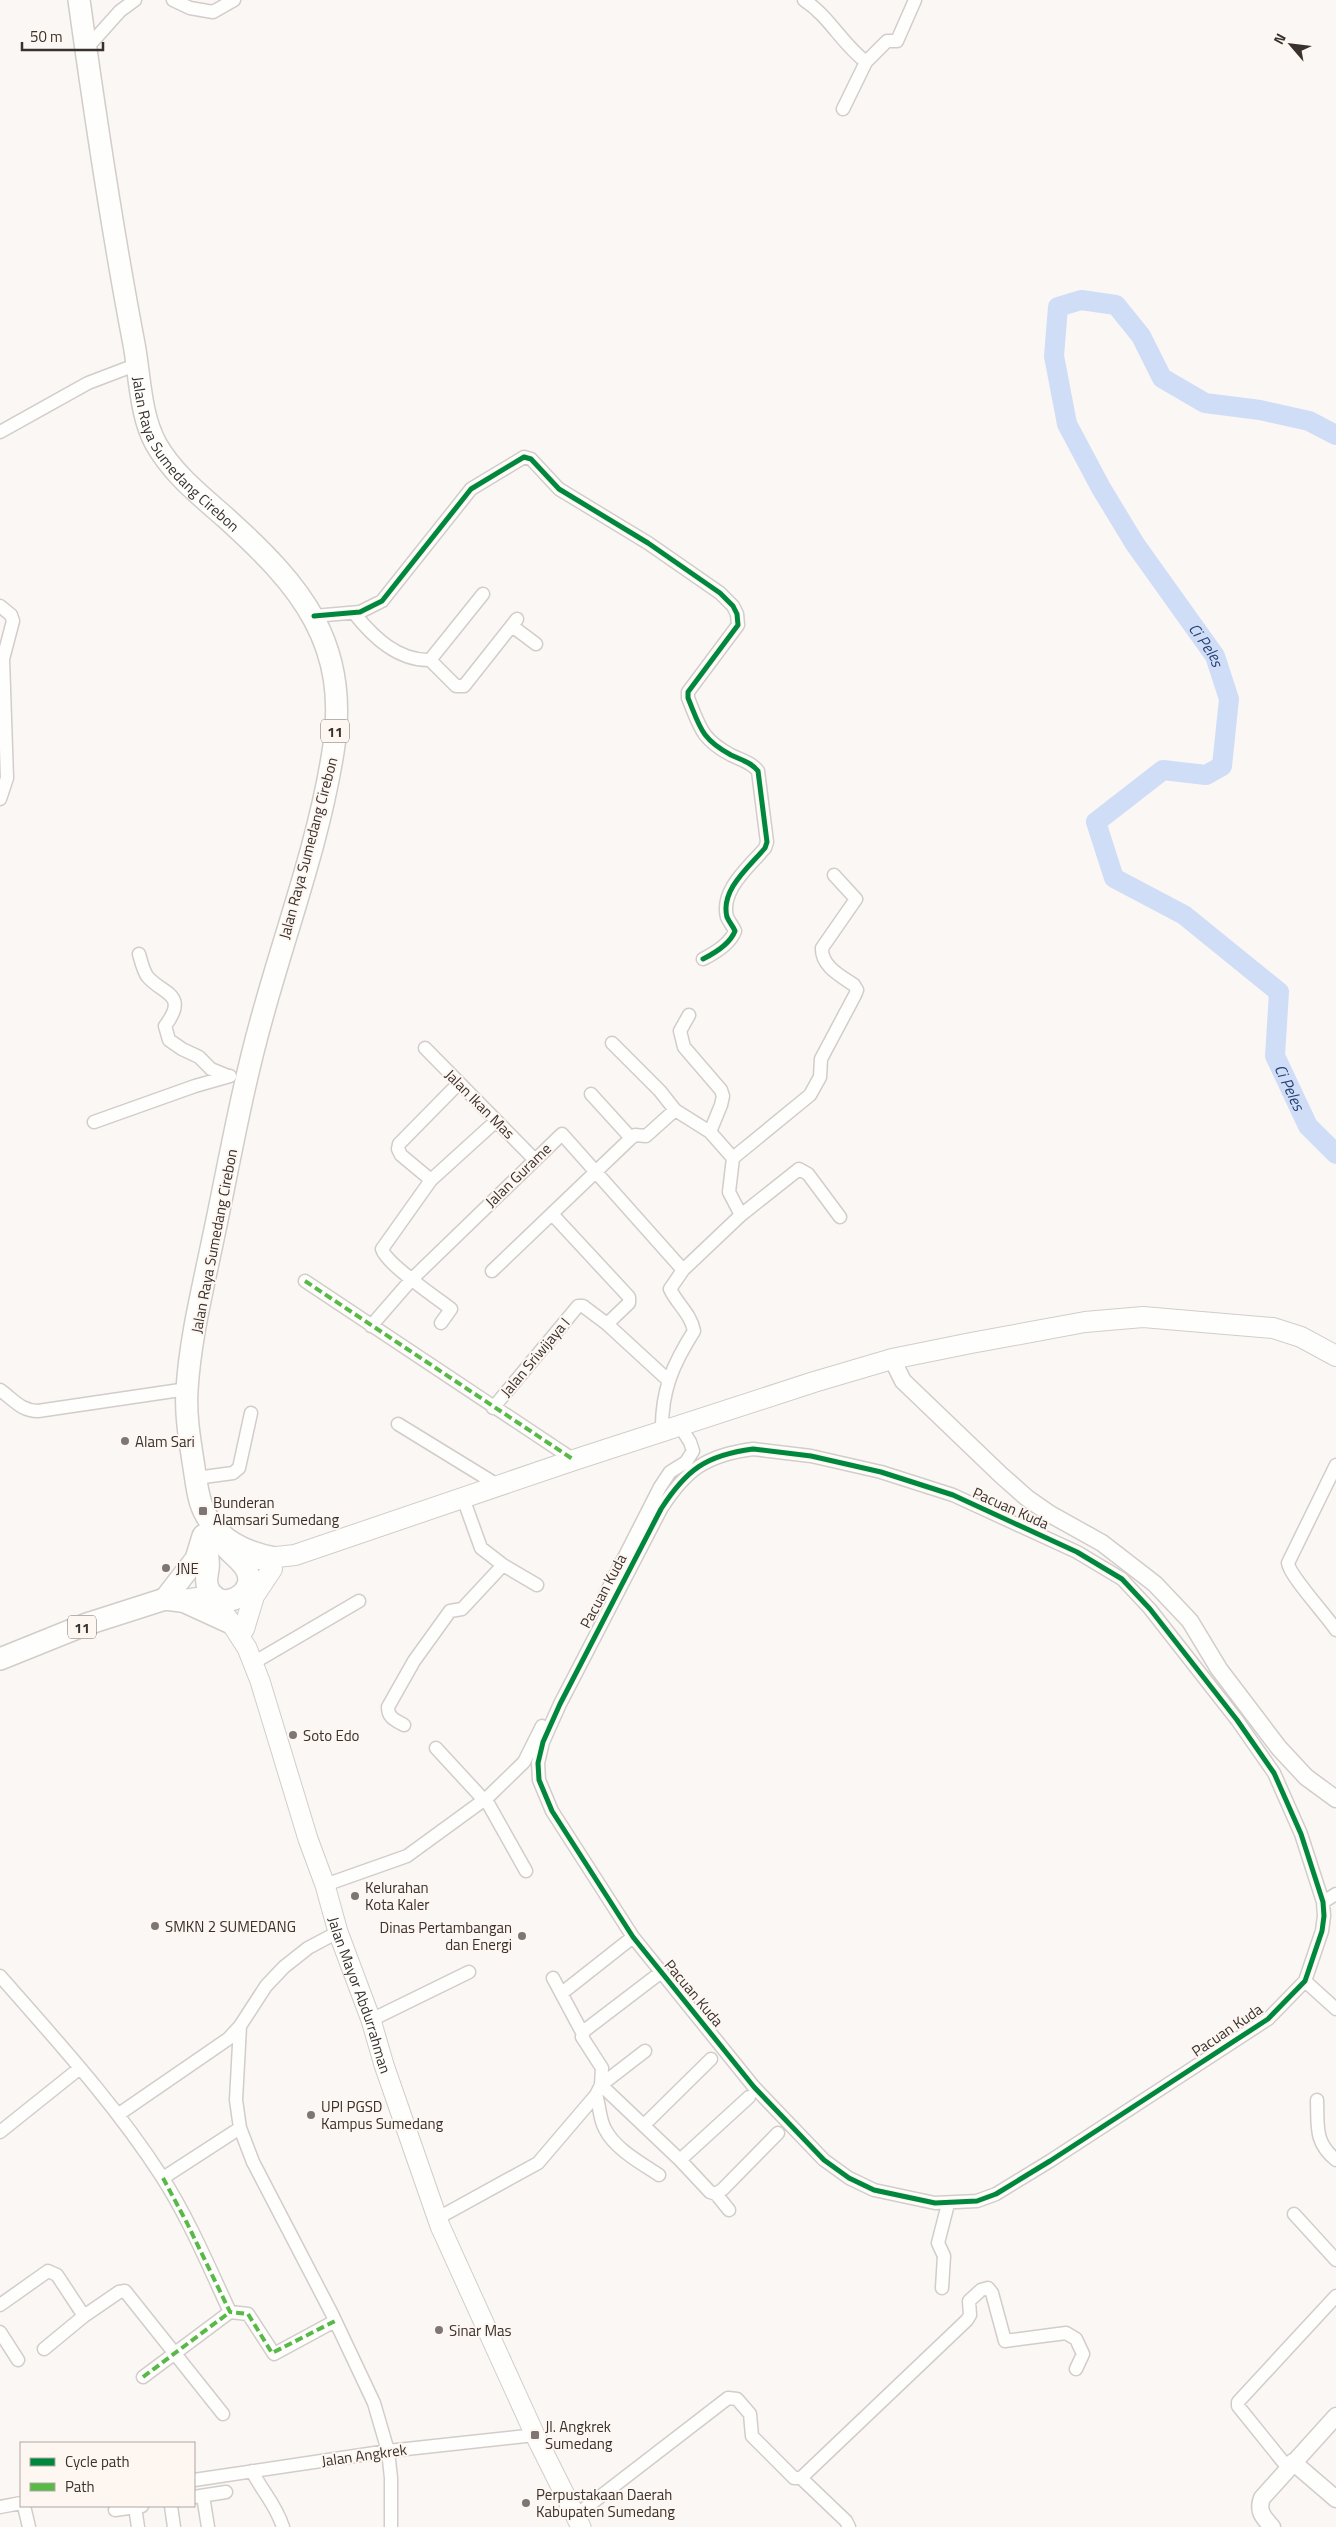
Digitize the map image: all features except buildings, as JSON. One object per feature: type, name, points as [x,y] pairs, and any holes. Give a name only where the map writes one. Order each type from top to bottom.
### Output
[{"type":"highway","name":"Jalan Raya Sumedang Cirebon","points":[[79,0],[103,164],[147,419],[154,441],[170,465],[241,532],[288,582],[314,616],[329,649],[335,672],[337,701],[334,747],[324,798],[262,1018],[237,1080],[187,1389],[187,1414],[196,1478],[209,1527]]},
{"type":"highway","name":"11","points":[[209,1527],[246,1570],[248,1584],[246,1590],[234,1600],[220,1600],[210,1592],[206,1580],[209,1568],[209,1527]]},
{"type":"highway","points":[[244,1641],[175,1594],[196,1559],[209,1527],[242,1550],[280,1561]]},
{"type":"highway","name":"11","points":[[0,1659],[87,1624],[175,1594],[224,1558],[236,1560]]},
{"type":"highway","name":"11","points":[[175,1594],[214,1596]]},
{"type":"main road","points":[[236,1560],[280,1561],[574,1460],[892,1359],[1085,1322],[1143,1318],[1273,1328],[1301,1337],[1336,1356]]},
{"type":"main road","points":[[244,1641],[242,1610],[246,1590],[280,1561]]},
{"type":"main road","points":[[244,1641],[254,1596],[280,1561]]},
{"type":"main road","points":[[214,1596],[244,1641]]},
{"type":"main road","name":"Jalan Mayor Abdurrahman","points":[[244,1641],[308,1839],[325,1885],[338,1932],[371,2020],[384,2065],[438,2218],[535,2435],[578,2521]]},
{"type":"street","points":[[86,49],[120,11],[135,0]]},
{"type":"street","points":[[173,0],[190,8],[213,12],[234,0]]},
{"type":"street","points":[[804,0],[817,8],[834,27],[841,40],[866,62]]},
{"type":"street","points":[[843,109],[866,62],[887,41],[897,41],[914,0]]},
{"type":"street","points":[[0,432],[88,383],[138,364]]},
{"type":"street","points":[[314,616],[360,612],[382,601],[471,489],[524,457],[531,459],[560,488],[648,543],[726,599],[737,614],[738,625],[688,692],[688,698],[702,733],[730,754],[752,764],[758,771],[767,842],[765,848],[730,890],[726,907],[728,920],[735,931],[734,935],[718,952],[703,959]]},
{"type":"street","points":[[430,660],[483,594]]},
{"type":"street","points":[[0,606],[11,614],[13,621],[3,659],[7,778],[0,799]]},
{"type":"street","points":[[354,613],[367,630],[391,648],[411,658],[430,660],[456,686],[464,686],[514,623],[536,644]]},
{"type":"street","points":[[741,1215],[729,1192],[734,1158],[810,1095],[820,1077],[821,1059],[855,995],[854,985],[827,964],[822,956],[822,948],[856,902],[854,896],[834,875]]},
{"type":"street","points":[[139,954],[148,976],[169,992],[173,999],[172,1016],[165,1026],[169,1040],[199,1057],[211,1069],[237,1080]]},
{"type":"street","points":[[689,1014],[680,1031],[684,1047],[721,1090],[723,1096],[710,1132]]},
{"type":"street","points":[[612,1043],[660,1091],[675,1110],[710,1132],[734,1158]]},
{"type":"street","name":"Jalan Ikan Mas","points":[[425,1048],[534,1159]]},
{"type":"street","points":[[94,1122],[237,1080]]},
{"type":"street","points":[[431,1180],[401,1155],[398,1149],[399,1144],[460,1083]]},
{"type":"street","points":[[591,1094],[631,1138]]},
{"type":"street","points":[[492,1271],[631,1138],[636,1135],[646,1136],[675,1110]]},
{"type":"street","points":[[441,1323],[451,1309],[411,1280],[385,1255],[382,1249],[431,1180],[496,1120]]},
{"type":"street","name":"Jalan Gurame","points":[[371,1326],[411,1280],[562,1134],[683,1270]]},
{"type":"street","points":[[325,1885],[407,1856],[484,1799],[524,1762],[660,1487],[672,1470],[690,1457],[693,1447],[671,1429],[662,1407],[675,1362],[694,1331],[692,1320],[674,1300],[670,1289],[683,1270],[741,1215],[799,1169],[808,1174],[840,1217]]},
{"type":"street","points":[[552,1214],[629,1297],[629,1304],[607,1324]]},
{"type":"street","points":[[305,1281],[493,1408],[574,1460]]},
{"type":"street","name":"Jalan Sriwijaya I","points":[[493,1408],[578,1306],[583,1306],[607,1324],[669,1381]]},
{"type":"street","points":[[892,1359],[903,1380],[915,1393],[1027,1498],[1102,1543],[1155,1584],[1190,1621],[1219,1669],[1280,1748],[1306,1778],[1336,1799]]},
{"type":"street","points":[[0,1390],[21,1408],[28,1411],[38,1411],[187,1389]]},
{"type":"street","points":[[196,1478],[233,1473],[239,1468],[251,1413]]},
{"type":"street","points":[[398,1424],[499,1486]]},
{"type":"street","name":"Pacuan Kuda","points":[[753,1449],[811,1456],[882,1472],[928,1485],[1077,1552],[1122,1579],[1150,1609],[1214,1690],[1274,1773],[1301,1834],[1323,1902],[1322,1931],[1305,1981],[1268,2019],[996,2194],[977,2200],[948,2204],[874,2190],[848,2178],[824,2160],[754,2088],[633,1937],[552,1811],[539,1780],[538,1763],[543,1742],[589,1645],[673,1491],[697,1466],[712,1458],[732,1452],[753,1449]]},
{"type":"street","points":[[1336,1465],[1288,1563],[1295,1578],[1323,1610],[1336,1630]]},
{"type":"street","points":[[463,1498],[480,1548],[502,1565],[537,1585]]},
{"type":"street","points":[[404,1725],[388,1715],[388,1707],[414,1661],[450,1611],[462,1609],[502,1565]]},
{"type":"street","points":[[244,1641],[359,1601]]},
{"type":"street","points":[[436,1748],[484,1799],[526,1871]]},
{"type":"street","points":[[1323,1902],[1336,1894]]},
{"type":"street","points":[[119,2114],[228,2038],[240,2026],[266,1986],[284,1967],[308,1948],[338,1932]]},
{"type":"street","points":[[562,1993],[633,1937]]},
{"type":"street","points":[[371,2020],[469,1972]]},
{"type":"street","points":[[583,2034],[601,2017],[660,1973]]},
{"type":"street","points":[[0,1976],[119,2114],[163,2178],[230,2312]]},
{"type":"street","points":[[553,1978],[583,2034],[582,2037],[586,2046],[602,2068],[598,2090],[605,2130],[623,2150],[659,2176]]},
{"type":"street","points":[[1305,1981],[1336,2009]]},
{"type":"street","points":[[240,2026],[236,2100],[240,2128],[253,2162],[336,2321],[374,2403],[388,2451],[391,2478],[391,2527]]},
{"type":"street","points":[[438,2218],[538,2163],[598,2090],[644,2051]]},
{"type":"street","points":[[644,2125],[711,2059]]},
{"type":"street","points":[[0,2132],[80,2068]]},
{"type":"street","points":[[598,2090],[644,2125],[710,2192],[716,2194],[729,2210]]},
{"type":"street","points":[[680,2160],[749,2098]]},
{"type":"street","points":[[1317,2100],[1318,2138],[1321,2146],[1336,2160]]},
{"type":"street","points":[[163,2178],[240,2128]]},
{"type":"street","points":[[716,2194],[724,2189],[778,2133]]},
{"type":"street","points":[[942,2288],[944,2256],[938,2243],[948,2204]]},
{"type":"street","points":[[1294,2214],[1336,2260]]},
{"type":"street","points":[[0,2305],[48,2270],[56,2275],[84,2316]]},
{"type":"street","points":[[578,2521],[728,2398],[737,2399],[750,2414],[752,2436],[794,2478],[801,2478],[967,2320],[970,2315],[969,2301],[981,2290],[988,2288],[992,2293],[1005,2341],[1066,2333],[1076,2339],[1083,2354],[1076,2370]]},
{"type":"street","points":[[44,2349],[84,2316],[119,2292],[125,2291],[176,2352],[223,2414]]},
{"type":"street","points":[[1336,2296],[1238,2402],[1238,2406],[1290,2465],[1336,2499]]},
{"type":"street","points":[[143,2377],[230,2312],[248,2314],[274,2354],[336,2321]]},
{"type":"street","points":[[0,2332],[18,2360]]},
{"type":"street","points":[[1272,2527],[1260,2513],[1259,2506],[1262,2498],[1336,2416]]},
{"type":"street","name":"Jalan Angkrek","points":[[195,2480],[388,2451],[535,2435]]},
{"type":"street","points":[[252,2471],[260,2487],[274,2504],[283,2527]]},
{"type":"street","points":[[801,2478],[846,2521],[849,2527]]},
{"type":"street","points":[[208,2527],[199,2497],[226,2492]]},
{"type":"street","points":[[0,2507],[20,2505]]},
{"type":"street","points":[[24,2507],[29,2527]]},
{"type":"street","points":[[114,2510],[133,2507]]},
{"type":"street","points":[[138,2527],[139,2507]]},
{"type":"street","points":[[171,2507],[174,2527]]},
{"type":"waterway","name":"Ci Peles","points":[[1336,435],[1309,421],[1260,410],[1205,403],[1162,378],[1141,336],[1116,305],[1081,300],[1058,307],[1054,356],[1067,424],[1101,488],[1135,544],[1215,656],[1229,699],[1222,766],[1206,775],[1163,770],[1096,822],[1114,878],[1184,915],[1279,992],[1275,1056],[1308,1126],[1336,1154]]},
{"type":"marked path","points":[[305,1281],[574,1460]]},
{"type":"marked path","points":[[163,2178],[230,2312],[248,2314],[272,2353],[335,2321]]},
{"type":"marked path","points":[[143,2377],[230,2312]]},
{"type":"cycle path","points":[[314,616],[360,612],[382,601],[471,489],[524,457],[531,459],[559,489],[648,543],[720,593],[733,606],[737,614],[738,625],[688,692],[688,698],[699,725],[707,738],[731,755],[749,763],[758,771],[767,842],[765,848],[737,880],[728,898],[726,907],[727,917],[735,931],[733,936],[722,948],[703,959]]},
{"type":"cycle path","points":[[753,1449],[811,1456],[881,1472],[953,1495],[1077,1552],[1122,1579],[1150,1609],[1237,1720],[1274,1773],[1301,1834],[1323,1902],[1322,1931],[1305,1981],[1268,2019],[1050,2161],[996,2194],[977,2201],[935,2203],[874,2190],[849,2178],[824,2160],[754,2087],[633,1937],[552,1811],[539,1780],[538,1763],[543,1742],[560,1704],[670,1495],[689,1474],[710,1460],[722,1455],[753,1449]]},
{"type":"place","name":"Alam Sari","points":[[125,1441]]},
{"type":"place","name":"Bunderan Alamsari Sumedang","points":[[203,1511]]},
{"type":"place","name":"JNE","points":[[166,1568]]},
{"type":"place","name":"Soto Edo","points":[[293,1735]]},
{"type":"place","name":"Kelurahan Kota Kaler","points":[[355,1896]]},
{"type":"place","name":"SMKN 2 SUMEDANG","points":[[155,1926]]},
{"type":"place","name":"Dinas Pertambangan dan Energi","points":[[522,1936]]},
{"type":"place","name":"UPI PGSD Kampus Sumedang","points":[[311,2115]]},
{"type":"place","name":"Sinar Mas","points":[[439,2330]]},
{"type":"place","name":"Jl. Angkrek Sumedang","points":[[535,2435]]},
{"type":"place","name":"Perpustakaan Daerah Kabupaten Sumedang","points":[[526,2503]]}]
